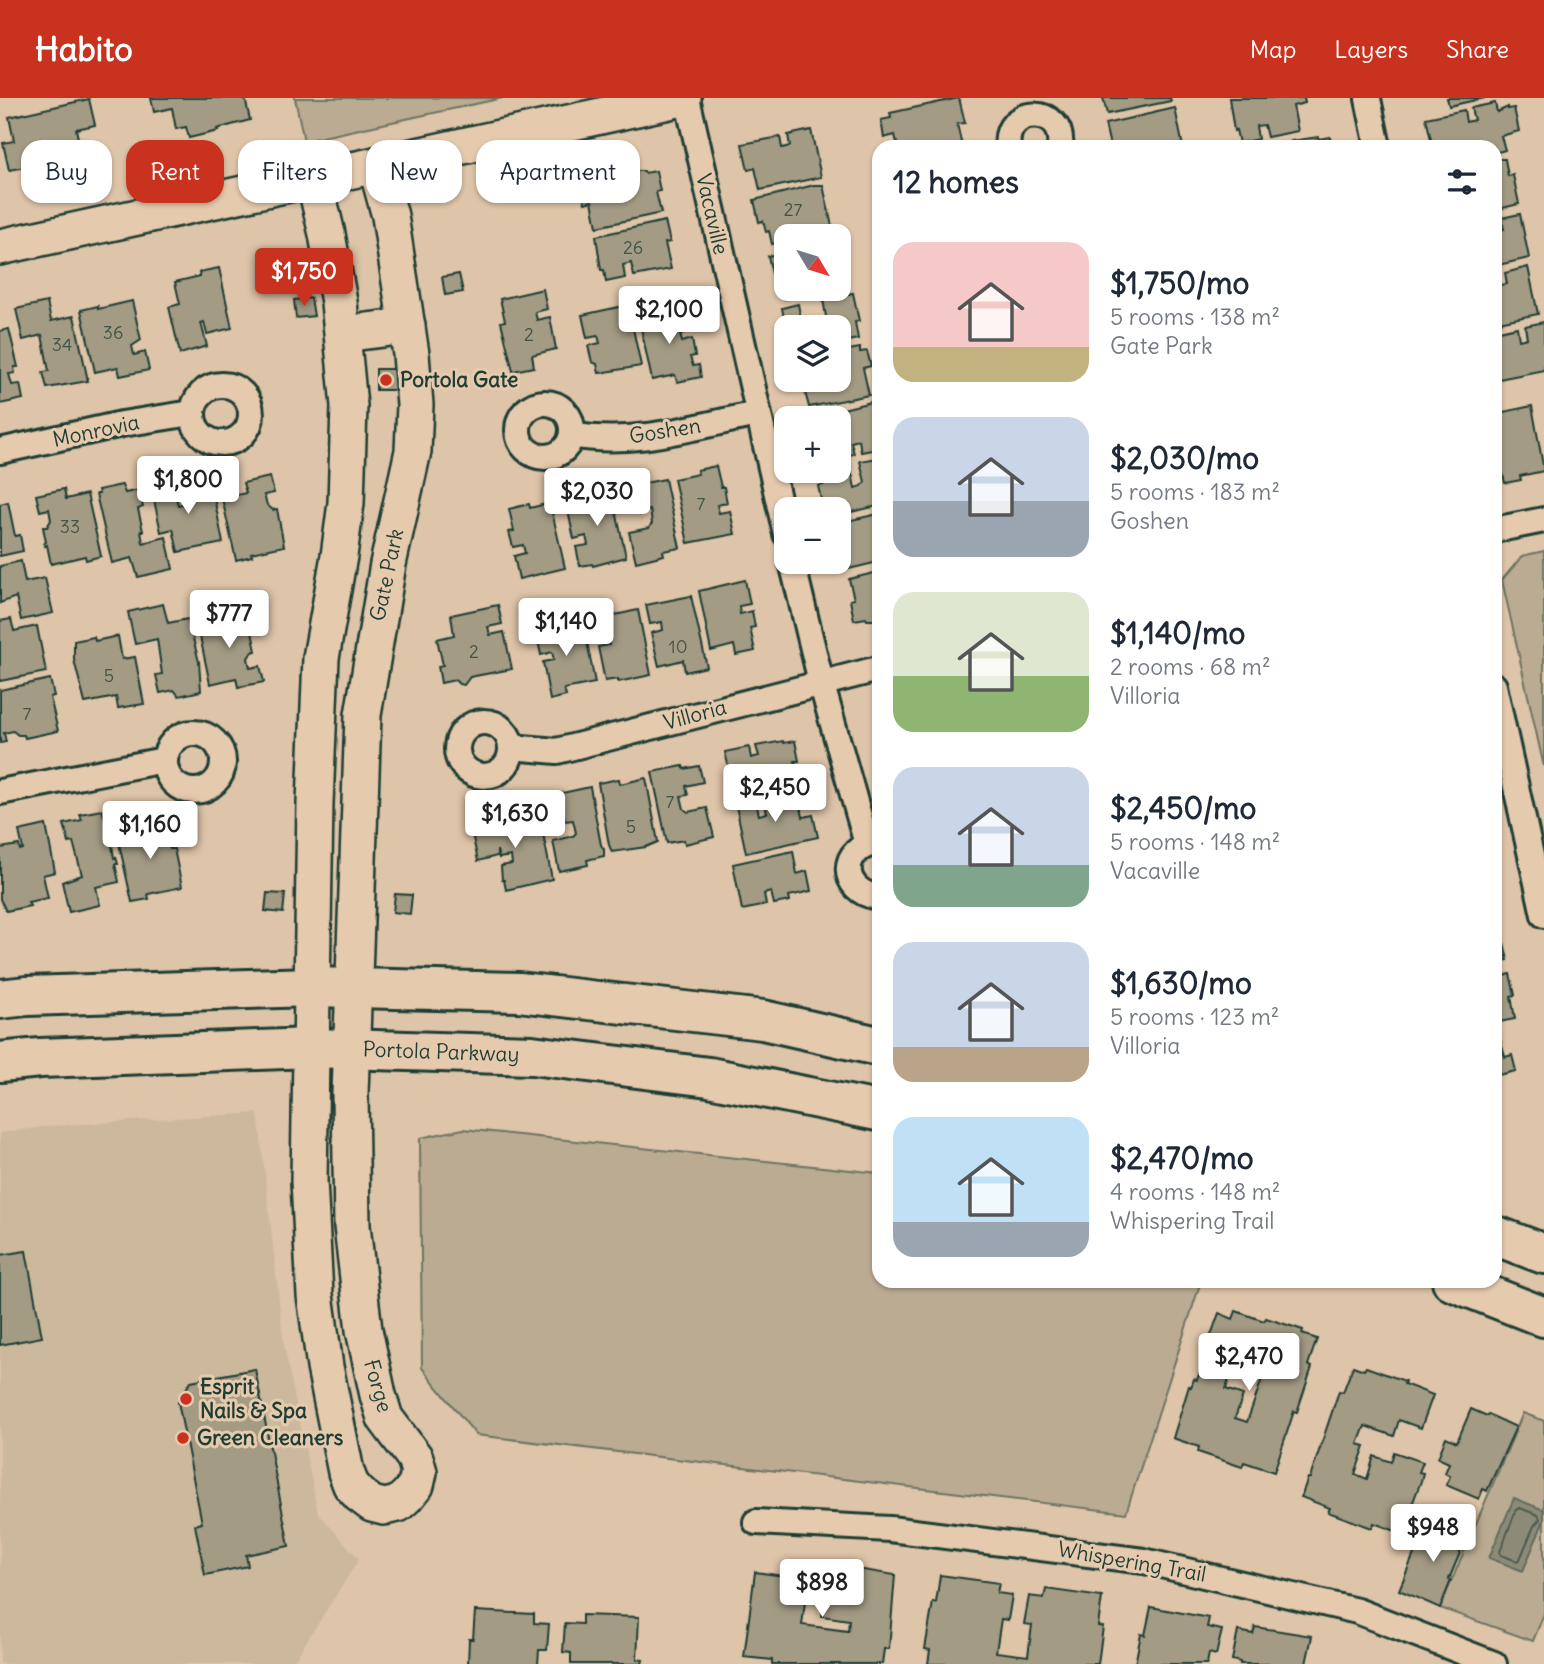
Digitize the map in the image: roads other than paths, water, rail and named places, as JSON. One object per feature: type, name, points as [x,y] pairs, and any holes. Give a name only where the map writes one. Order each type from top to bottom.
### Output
[{"type":"main road","points":[[0,999],[313,987],[533,994],[763,1020],[872,1045]]},
{"type":"main road","name":"Portola Parkway","points":[[0,1062],[40,1058],[311,1048],[532,1055],[709,1077],[872,1110]]},
{"type":"main road","points":[[1502,1238],[1544,1254]]},
{"type":"main road","points":[[1469,1288],[1544,1317]]},
{"type":"street","points":[[462,146],[685,98]]},
{"type":"street","name":"Vacaville","points":[[685,98],[777,497]]},
{"type":"street","points":[[1354,98],[1369,98],[1377,140]]},
{"type":"street","points":[[1007,140],[1011,127],[1021,118],[1034,115],[1046,118],[1056,126],[1061,140]]},
{"type":"street","points":[[0,247],[238,195]]},
{"type":"street","points":[[313,987],[315,803],[321,658],[346,503],[349,406],[343,334],[320,203]]},
{"type":"street","name":"Gate Park","points":[[354,989],[363,716],[378,615],[412,451],[415,405],[407,326],[386,203]]},
{"type":"street","points":[[343,334],[407,326]]},
{"type":"street","name":"Monrovia","points":[[0,451],[122,424],[192,413]]},
{"type":"street","name":"Goshen","points":[[572,435],[594,439],[638,438],[757,414]]},
{"type":"street","points":[[1502,528],[1544,520]]},
{"type":"street","points":[[795,574],[821,682],[872,841]]},
{"type":"street","name":"Villoria","points":[[511,747],[557,751],[872,670]]},
{"type":"street","points":[[1502,723],[1544,915]]},
{"type":"street","points":[[0,792],[164,760]]},
{"type":"street","points":[[872,844],[856,851],[849,862],[849,876],[855,887],[865,895],[872,896]]},
{"type":"street","name":"Forge","points":[[313,987],[309,1181],[315,1295],[325,1367],[346,1472],[351,1485],[372,1504],[384,1507],[398,1504],[408,1495],[416,1485],[419,1472],[411,1452],[385,1418],[364,1331],[352,1226],[349,1147],[354,989]]},
{"type":"street","name":"Whispering Trail","points":[[757,1522],[890,1529],[1144,1561],[1357,1611],[1494,1664]]},
{"type":"water","points":[[1514,1498],[1544,1510],[1544,1520],[1523,1571],[1489,1558]]},
{"type":"place","name":"Portola Gate","points":[[386,380]]},
{"type":"place","name":"Esprit Nails & Spa","points":[[186,1399]]},
{"type":"place","name":"Green Cleaners","points":[[183,1438]]}]
